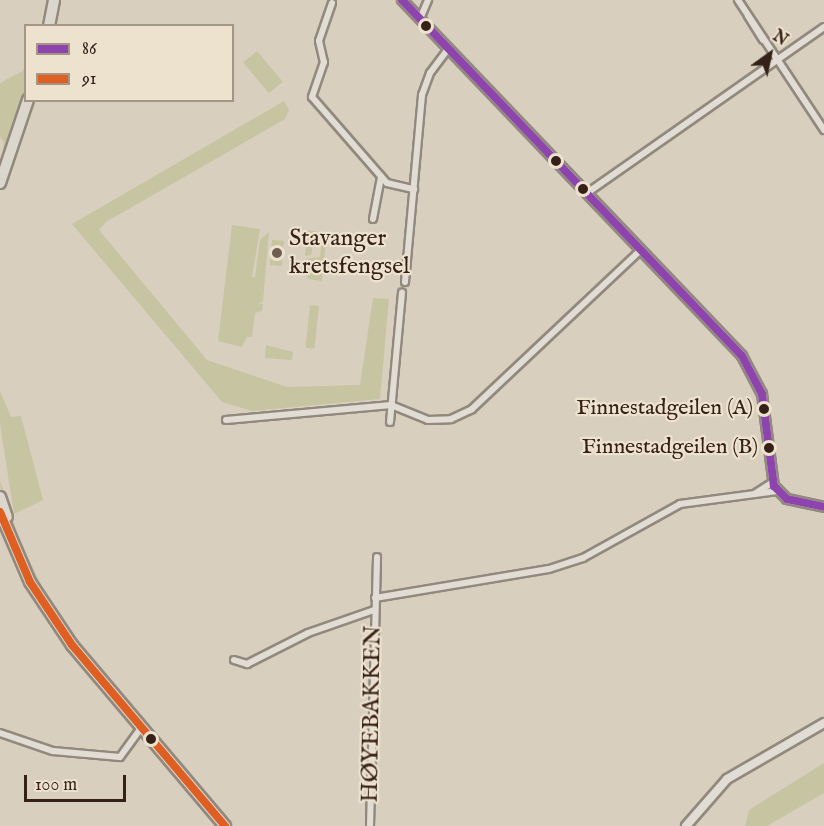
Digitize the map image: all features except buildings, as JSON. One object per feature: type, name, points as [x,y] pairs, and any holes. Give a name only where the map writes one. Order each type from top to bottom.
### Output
[{"type":"highway","points":[[49,24],[54,0]]},
{"type":"highway","points":[[0,183],[27,102]]},
{"type":"highway","points":[[0,189],[6,167]]},
{"type":"highway","points":[[0,497],[47,608]]},
{"type":"highway","points":[[0,512],[30,582],[88,666],[225,826]]},
{"type":"main road","points":[[400,0],[449,48],[742,356],[755,376],[764,403],[773,482],[777,491],[787,499],[824,507]]},
{"type":"main road","points":[[686,826],[727,779],[824,723]]},
{"type":"street","points":[[420,19],[428,0]]},
{"type":"street","points":[[738,0],[824,130]]},
{"type":"street","points":[[332,3],[319,41],[324,62],[312,97],[392,187],[414,189]]},
{"type":"street","points":[[587,193],[824,27]]},
{"type":"street","points":[[405,282],[424,87],[434,66],[449,48]]},
{"type":"street","points":[[373,219],[376,186],[381,177]]},
{"type":"street","points":[[226,420],[391,405],[428,420],[451,419],[472,409],[641,250]]},
{"type":"street","points":[[390,422],[402,293]]},
{"type":"street","points":[[375,598],[549,569],[583,558],[680,504],[756,493],[773,482]]},
{"type":"street","points":[[756,493],[763,496],[777,491]]},
{"type":"street","points":[[374,610],[377,557]]},
{"type":"street","name":"HØYEBAKKEN","points":[[234,660],[247,664],[308,633],[374,610],[370,826]]},
{"type":"street","points":[[0,733],[53,751],[120,758],[141,728]]},
{"type":"shaded area","points":[[257,51],[283,82],[269,93],[243,63]]},
{"type":"shaded area","points":[[24,68],[24,101],[0,171],[4,142],[0,137],[0,83],[23,71]]},
{"type":"shaded area","points":[[284,101],[289,110],[285,119],[106,222],[99,230],[207,360],[287,387],[360,385],[373,298],[389,299],[380,399],[252,411],[222,402],[72,224]]},
{"type":"shaded area","points":[[232,225],[260,229],[252,277],[255,277],[260,240],[269,232],[263,302],[257,303],[263,304],[262,311],[255,313],[252,337],[247,337],[242,347],[218,341]]},
{"type":"shaded area","points":[[307,230],[327,233],[322,281],[308,279],[305,273],[305,259],[320,257],[322,237],[315,236],[311,255],[305,256]]},
{"type":"shaded area","name":"Stavanger kretsfengsel","points":[[272,240],[284,241],[282,266],[270,265]]},
{"type":"shaded area","points":[[310,305],[319,306],[314,349],[306,348]]},
{"type":"shaded area","points":[[266,345],[293,352],[292,360],[265,358]]},
{"type":"shaded area","points":[[0,391],[11,417],[21,416],[43,500],[14,514],[0,424]]},
{"type":"shaded area","points":[[0,480],[18,535],[49,602],[17,539],[1,494]]},
{"type":"shaded area","points":[[824,763],[824,793],[767,826],[745,826],[749,810]]},
{"type":"transit line","name":"86","points":[[402,0],[742,356],[762,394],[774,486],[787,499],[824,507]]},
{"type":"transit line","name":"91","points":[[0,512],[30,582],[72,645],[225,826]]},
{"type":"place","name":"Stavanger kretsfengsel","points":[[277,253]]},
{"type":"place","name":"Finnestadgeilen (A)","points":[[764,409]]},
{"type":"place","name":"Finnestadgeilen (B)","points":[[769,448]]}]
